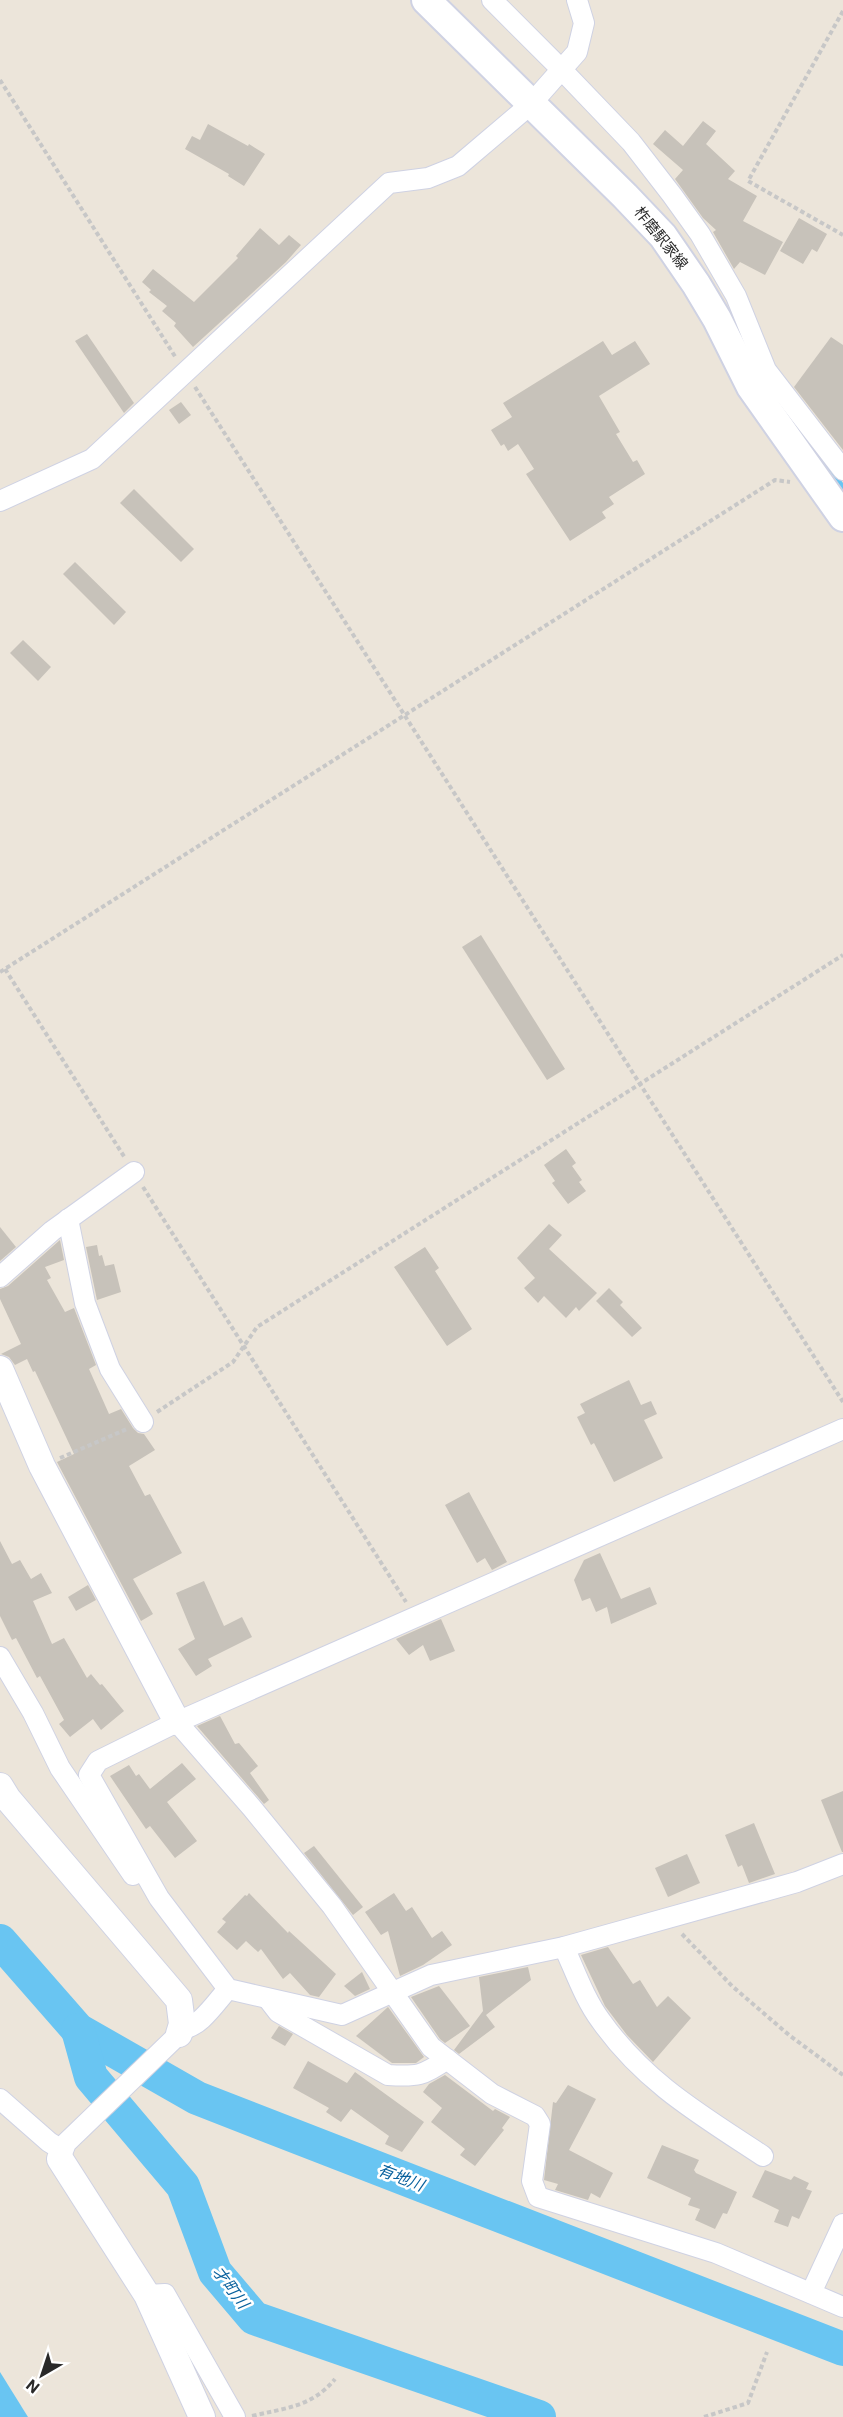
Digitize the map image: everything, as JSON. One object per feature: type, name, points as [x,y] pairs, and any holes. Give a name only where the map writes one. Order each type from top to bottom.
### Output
[{"type":"main road","name":"柞磨駅家線","points":[[426,0],[663,237],[717,319],[751,387],[843,518]]},
{"type":"street","points":[[492,0],[631,142],[679,204],[700,234],[736,296],[766,370],[843,470]]},
{"type":"street","points":[[0,501],[92,459],[389,183],[428,178],[458,166],[531,104],[577,52],[584,23],[577,0]]},
{"type":"street","points":[[0,1277],[52,1231],[134,1172]]},
{"type":"street","points":[[68,1219],[85,1304],[110,1369],[143,1422]]},
{"type":"street","points":[[0,1369],[42,1466],[177,1722],[252,1808],[332,1906],[432,2047],[492,2094],[535,2116],[540,2124],[532,2181],[538,2197],[716,2253],[843,2307]]},
{"type":"street","points":[[843,1429],[177,1722],[98,1761],[89,1775],[159,1898],[228,1989],[342,2015],[431,1976],[564,1947],[797,1882],[843,1864]]},
{"type":"street","points":[[0,1657],[33,1713],[60,1768],[137,1881],[159,1898]]},
{"type":"street","points":[[0,1786],[8,1799],[179,2000],[182,2009],[180,2031]]},
{"type":"street","points":[[564,1947],[599,2019],[629,2057],[671,2095],[763,2156]]},
{"type":"street","points":[[63,2151],[180,2031],[189,2028],[205,2015],[228,1989]]},
{"type":"street","points":[[267,1998],[278,2012],[388,2075],[409,2076],[427,2073],[447,2059]]},
{"type":"street","points":[[0,2099],[63,2151],[147,2295],[202,2417]]},
{"type":"street","points":[[811,2293],[843,2224]]},
{"type":"street","points":[[147,2295],[165,2294],[235,2417]]},
{"type":"path","points":[[843,11],[748,181],[843,235]]},
{"type":"path","points":[[0,80],[843,1402]]},
{"type":"path","points":[[0,972],[775,480],[789,482],[797,488]]},
{"type":"path","points":[[42,1466],[143,1422],[233,1362],[257,1327],[843,955]]},
{"type":"path","points":[[5,969],[416,1617]]},
{"type":"path","points":[[667,1918],[732,1986],[789,2035],[843,2074]]},
{"type":"path","points":[[704,2417],[748,2403],[766,2352]]},
{"type":"path","points":[[248,2417],[302,2404],[323,2393],[334,2379]]},
{"type":"water","points":[[0,2372],[28,2417],[0,2417]]},
{"type":"building","points":[[703,121],[716,131],[706,144],[735,171],[728,179],[757,196],[743,221],[783,242],[765,275],[740,262],[734,269],[713,232],[716,230],[703,218],[675,179],[683,170],[653,144],[665,130],[683,146]]},
{"type":"building","points":[[208,124],[265,154],[244,186],[228,176],[229,174],[185,149],[192,136],[200,140]]},
{"type":"building","points":[[799,218],[827,234],[817,252],[812,249],[803,264],[780,251]]},
{"type":"building","points":[[260,228],[279,245],[289,235],[301,245],[286,262],[193,347],[174,326],[176,323],[162,311],[167,306],[149,292],[151,290],[142,282],[153,269],[194,302],[238,258],[236,256]]},
{"type":"building","points":[[87,334],[134,403],[124,413],[75,341]]},
{"type":"building","points":[[831,337],[843,345],[843,450],[794,387]]},
{"type":"building","points":[[603,341],[612,355],[635,341],[650,364],[599,396],[620,432],[616,434],[633,462],[637,460],[645,474],[609,497],[614,504],[602,512],[606,518],[570,541],[526,474],[534,469],[518,444],[508,451],[504,444],[501,446],[491,430],[512,417],[503,403]]},
{"type":"building","points":[[181,402],[191,415],[179,424],[169,410]]},
{"type":"building","points":[[134,489],[194,549],[181,562],[120,503]]},
{"type":"building","points":[[75,562],[126,612],[114,625],[63,574]]},
{"type":"building","points":[[23,640],[51,667],[38,681],[10,653]]},
{"type":"building","points":[[481,935],[565,1069],[547,1080],[462,947]]},
{"type":"building","points":[[566,1149],[576,1163],[572,1166],[582,1180],[579,1182],[586,1191],[568,1204],[552,1183],[555,1181],[544,1165]]},
{"type":"building","points":[[549,1224],[562,1235],[549,1249],[597,1293],[579,1311],[576,1307],[566,1318],[544,1296],[538,1303],[524,1288],[535,1278],[517,1258]]},
{"type":"building","points":[[0,1227],[16,1247],[0,1261]]},
{"type":"building","points":[[60,1240],[64,1260],[45,1267],[51,1278],[47,1280],[65,1312],[74,1308],[96,1365],[89,1369],[109,1414],[121,1409],[133,1428],[138,1433],[144,1434],[155,1450],[129,1466],[145,1496],[150,1494],[182,1553],[133,1579],[153,1614],[141,1621],[57,1462],[74,1454],[35,1371],[33,1372],[27,1359],[15,1365],[9,1357],[1,1354],[21,1344],[0,1299],[0,1289],[8,1286]]},
{"type":"building","points":[[97,1245],[99,1256],[102,1255],[105,1266],[114,1264],[121,1292],[97,1300],[86,1247]]},
{"type":"building","points":[[425,1247],[439,1268],[435,1271],[472,1329],[447,1346],[394,1267]]},
{"type":"building","points":[[609,1288],[623,1302],[620,1305],[642,1328],[632,1337],[596,1301]]},
{"type":"building","points":[[629,1380],[641,1405],[651,1401],[657,1414],[644,1420],[663,1458],[614,1482],[594,1443],[591,1445],[577,1417],[585,1413],[580,1404]]},
{"type":"building","points":[[469,1492],[507,1562],[492,1570],[485,1558],[477,1563],[445,1505]]},
{"type":"building","points":[[0,1541],[12,1564],[20,1560],[31,1579],[41,1573],[52,1593],[33,1601],[52,1644],[64,1638],[87,1678],[91,1674],[124,1711],[101,1730],[93,1719],[70,1737],[59,1724],[64,1720],[40,1676],[37,1678],[16,1638],[12,1640],[0,1616]]},
{"type":"building","points":[[600,1553],[621,1599],[650,1587],[657,1604],[611,1624],[607,1607],[596,1612],[590,1598],[582,1601],[574,1580],[584,1560]]},
{"type":"building","points":[[204,1581],[224,1626],[242,1617],[252,1637],[208,1659],[212,1666],[196,1676],[178,1649],[195,1639],[176,1593]]},
{"type":"building","points":[[88,1585],[96,1600],[76,1611],[68,1597]]},
{"type":"building","points":[[441,1619],[455,1651],[430,1661],[423,1645],[409,1655],[396,1639]]},
{"type":"building","points":[[220,1716],[235,1744],[239,1743],[258,1766],[250,1773],[269,1800],[264,1804],[197,1726]]},
{"type":"building","points":[[182,1763],[196,1779],[167,1802],[197,1841],[175,1858],[150,1826],[146,1829],[110,1776],[129,1765],[136,1776],[139,1774],[150,1789]]},
{"type":"building","points":[[843,1791],[843,1852],[842,1852],[821,1800]]},
{"type":"building","points":[[754,1823],[775,1874],[749,1883],[742,1865],[738,1867],[725,1835]]},
{"type":"building","points":[[314,1846],[363,1907],[353,1915],[304,1853]]},
{"type":"building","points":[[687,1854],[700,1883],[668,1897],[655,1868]]},
{"type":"building","points":[[249,1893],[288,1933],[289,1931],[336,1974],[319,1997],[310,1995],[290,1973],[283,1979],[261,1949],[258,1952],[246,1941],[237,1950],[217,1932],[226,1922],[222,1919]]},
{"type":"building","points":[[394,1893],[406,1911],[412,1907],[432,1938],[442,1931],[452,1945],[423,1965],[400,1976],[388,1931],[381,1935],[365,1912]]},
{"type":"building","points":[[608,1947],[633,1984],[640,1980],[657,2007],[668,1996],[691,2018],[653,2062],[627,2035],[605,2006],[581,1955]]},
{"type":"building","points":[[528,1967],[531,1980],[486,2015],[495,2027],[459,2054],[454,2050],[483,2011],[479,1977]]},
{"type":"building","points":[[362,1972],[370,1989],[355,1996],[344,1986]]},
{"type":"building","points":[[439,1986],[470,2026],[445,2043],[411,1997]]},
{"type":"building","points":[[388,2007],[424,2057],[416,2063],[392,2063],[356,2036]]},
{"type":"building","points":[[279,2026],[293,2034],[285,2046],[271,2038]]},
{"type":"building","points":[[308,2061],[347,2083],[355,2072],[424,2122],[402,2152],[385,2144],[389,2136],[351,2109],[341,2122],[326,2112],[329,2108],[293,2088]]},
{"type":"building","points":[[445,2075],[493,2111],[495,2109],[510,2117],[502,2128],[504,2130],[475,2166],[460,2155],[465,2149],[431,2122],[442,2108],[423,2092],[429,2084]]},
{"type":"building","points":[[568,2085],[596,2099],[569,2150],[613,2173],[600,2198],[591,2193],[588,2200],[555,2190],[558,2184],[544,2180],[553,2102],[556,2103]]},
{"type":"building","points":[[662,2145],[699,2160],[694,2170],[696,2173],[737,2192],[727,2214],[723,2213],[715,2229],[695,2220],[700,2209],[688,2205],[691,2198],[647,2178]]},
{"type":"building","points":[[765,2170],[791,2180],[794,2176],[809,2183],[806,2189],[812,2191],[799,2219],[792,2216],[788,2227],[774,2222],[779,2210],[752,2197]]},
{"type":"waterway","points":[[799,428],[843,488]]},
{"type":"waterway","name":"有地川","points":[[0,1941],[78,2030],[197,2098],[843,2349]]},
{"type":"waterway","name":"才町川","points":[[78,2030],[91,2077],[183,2186],[215,2272],[254,2318],[539,2417]]}]
